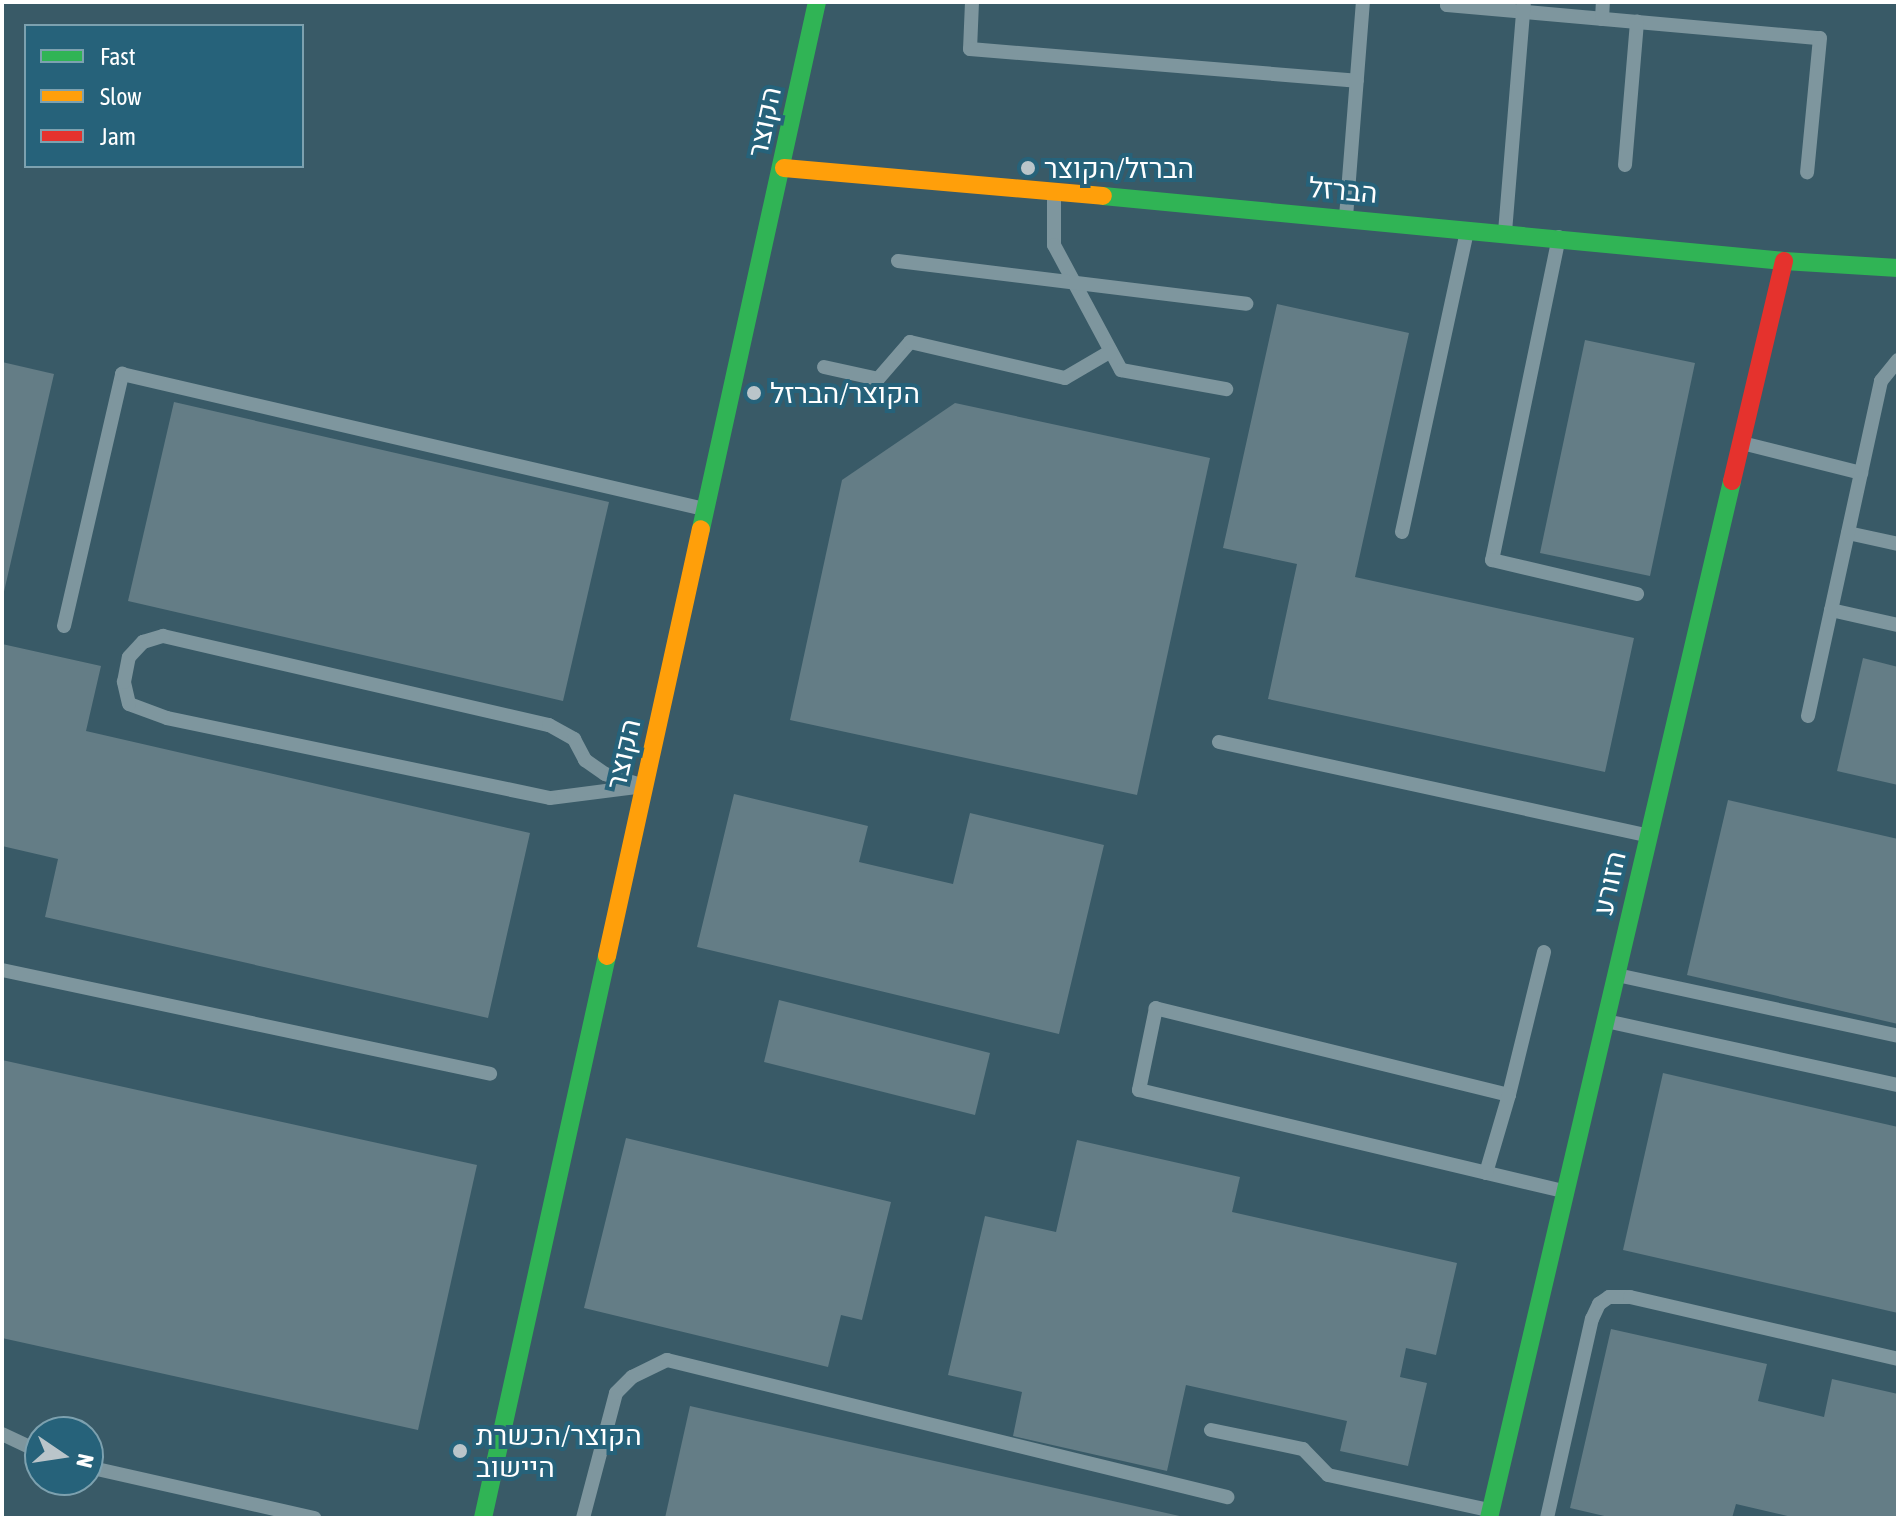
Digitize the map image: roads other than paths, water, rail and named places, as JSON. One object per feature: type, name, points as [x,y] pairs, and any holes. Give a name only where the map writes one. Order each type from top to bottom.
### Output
[{"type":"street","name":"הקוצר","points":[[483,1518],[784,168],[817,2]]},
{"type":"street","name":"הברזל","points":[[784,168],[1559,237],[1784,261],[1898,268]]},
{"type":"street","name":"הזורע","points":[[1490,1514],[1784,261]]},
{"type":"lane","points":[[972,2],[970,49],[1357,81]]},
{"type":"lane","points":[[1345,218],[1363,2]]},
{"type":"lane","points":[[1447,2],[1447,5],[1524,7],[1602,19],[1820,38],[1807,172]]},
{"type":"lane","points":[[1602,19],[1603,2]]},
{"type":"lane","points":[[1505,232],[1524,7]]},
{"type":"lane","points":[[1625,165],[1637,22]]},
{"type":"lane","points":[[1054,192],[1054,245],[1121,370],[1226,389]]},
{"type":"lane","points":[[1402,532],[1467,229]]},
{"type":"lane","points":[[1559,237],[1492,560],[1637,594]]},
{"type":"lane","points":[[898,261],[1246,304]]},
{"type":"lane","points":[[824,367],[878,379],[910,342],[1065,378],[1111,351]]},
{"type":"lane","points":[[1808,716],[1881,381],[1898,360]]},
{"type":"lane","points":[[64,626],[122,374],[708,510]]},
{"type":"lane","points":[[1742,443],[1861,473]]},
{"type":"lane","points":[[1848,533],[1898,544]]},
{"type":"lane","points":[[1831,610],[1898,625]]},
{"type":"lane","points":[[163,636],[549,725],[574,739],[585,760],[605,774],[644,786],[550,798],[167,718],[129,704],[124,682],[129,657],[143,642],[163,636]]},
{"type":"lane","points":[[1219,742],[1649,836]]},
{"type":"lane","points":[[1486,1173],[1509,1095],[1544,952]]},
{"type":"lane","points":[[2,970],[490,1074]]},
{"type":"lane","points":[[1617,974],[1898,1036]]},
{"type":"lane","points":[[1509,1095],[1156,1008],[1139,1090],[1565,1192]]},
{"type":"lane","points":[[1606,1021],[1898,1085]]},
{"type":"lane","points":[[1547,1518],[1592,1319],[1599,1304],[1609,1297],[1630,1297],[1898,1359]]},
{"type":"lane","points":[[583,1518],[616,1393],[632,1377],[667,1360],[1227,1497]]},
{"type":"lane","points":[[1211,1430],[1303,1449],[1328,1475],[1490,1514]]},
{"type":"lane","points":[[2,1434],[24,1444]]},
{"type":"lane","points":[[104,1471],[314,1518]]},
{"type":"place","name":"הברזל/הקוצר","points":[[1028,168]]},
{"type":"place","name":"הקוצר/הברזל","points":[[754,393]]},
{"type":"place","name":"הקוצר/הכשרת היישוב","points":[[460,1451]]}]
